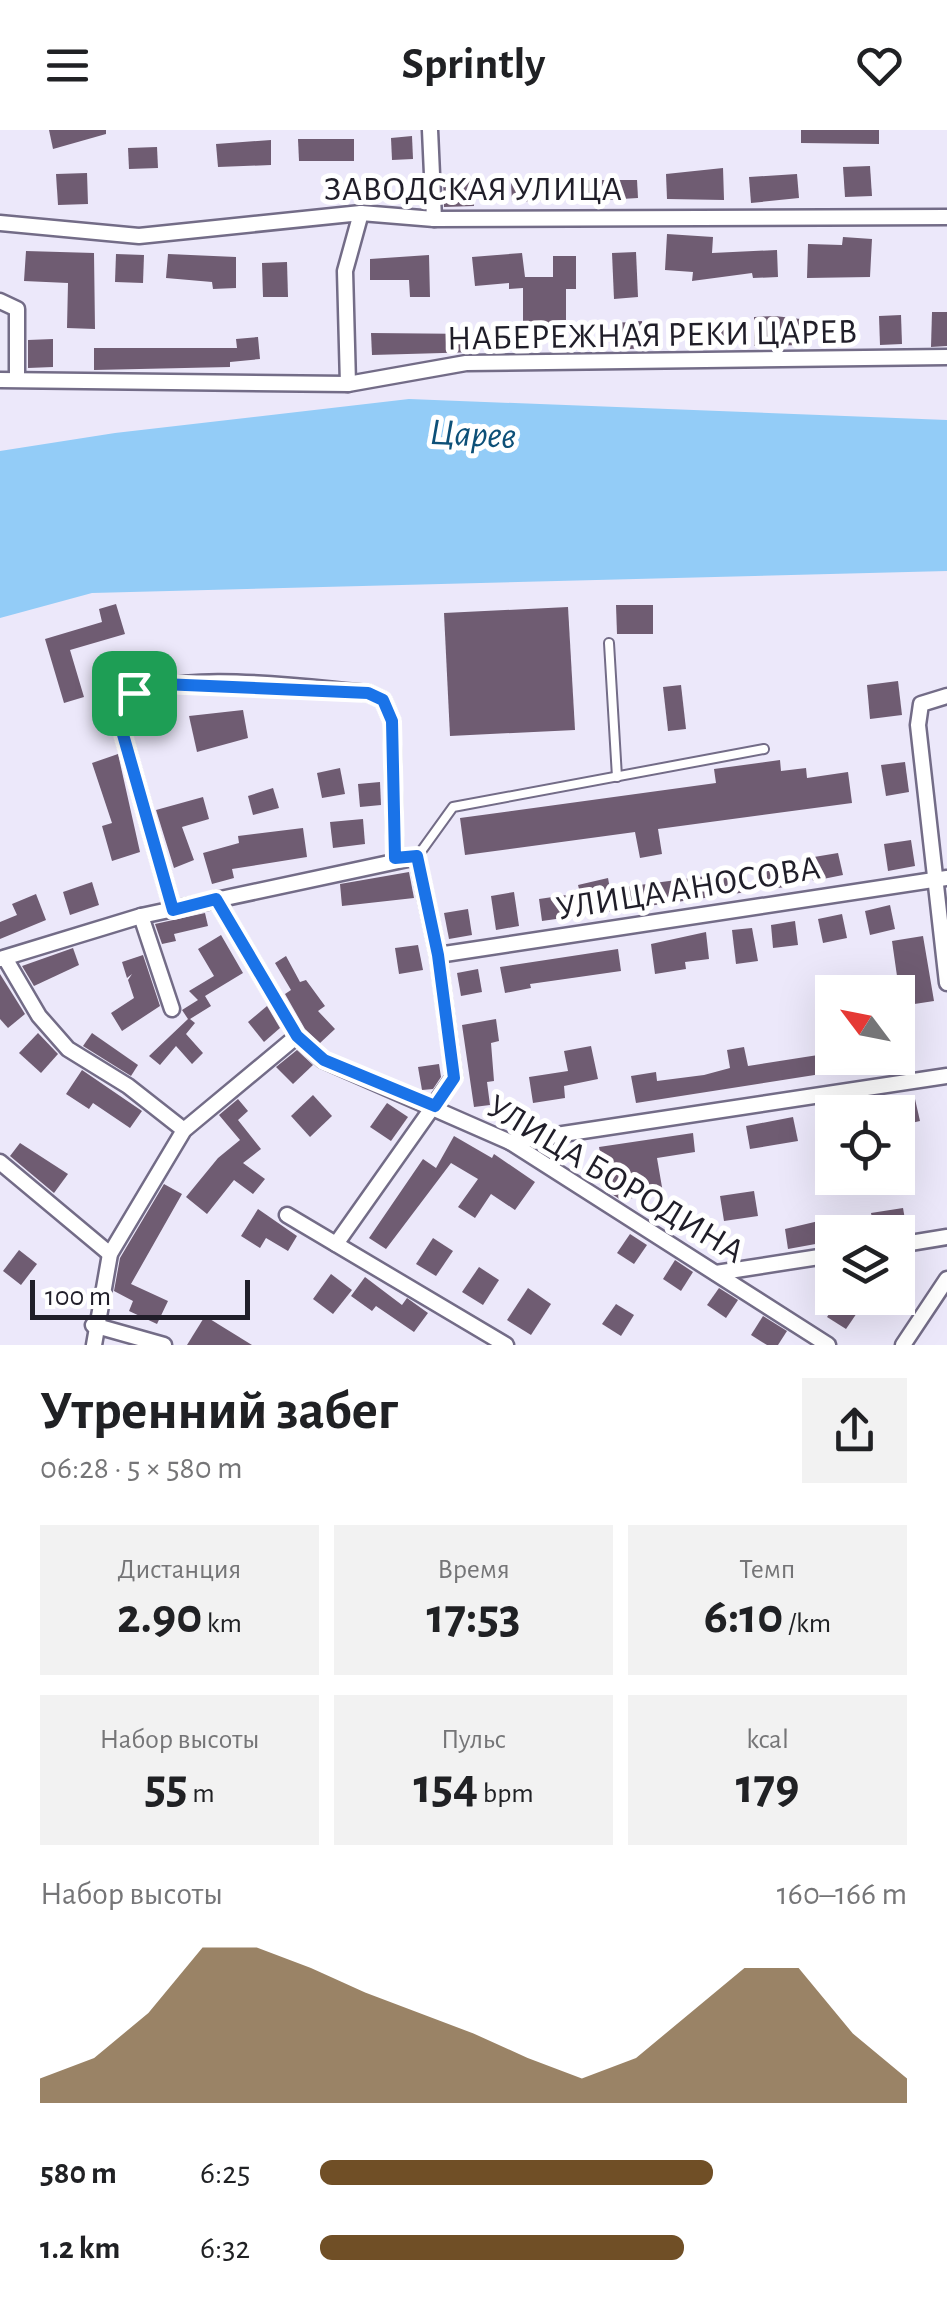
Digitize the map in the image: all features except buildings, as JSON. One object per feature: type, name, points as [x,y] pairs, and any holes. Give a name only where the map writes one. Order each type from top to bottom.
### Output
[{"type":"street","points":[[430,130],[434,219]]},
{"type":"street","points":[[348,384],[344,271],[362,213]]},
{"type":"street","name":"ЗАВОДСКАЯ УЛИЦА","points":[[0,222],[139,236],[362,213],[434,219],[947,216]]},
{"type":"street","points":[[0,301],[17,309],[17,379]]},
{"type":"street","name":"НАБЕРЕЖНАЯ РЕКИ ЦАРЕВ","points":[[0,380],[348,384],[466,363],[947,358]]},
{"type":"street","points":[[173,910],[118,717],[120,702],[162,684],[368,693],[383,700],[392,721],[395,858]]},
{"type":"street","points":[[943,696],[922,704],[918,725],[941,879],[947,982]]},
{"type":"street","points":[[184,1130],[128,1086],[68,1049],[38,1016],[2,959],[141,916],[417,856],[438,955],[454,1078],[336,1244]]},
{"type":"street","name":"УЛИЦА АНОСОВА","points":[[438,955],[941,879]]},
{"type":"street","name":"УЛИЦА БОРОДИНА","points":[[216,899],[297,1036],[324,1060],[510,1142],[828,1345]]},
{"type":"street","points":[[141,916],[172,1009]]},
{"type":"street","points":[[94,1345],[94,1326],[110,1254],[184,1130],[297,1036]]},
{"type":"street","points":[[510,1142],[947,1076]]},
{"type":"street","points":[[0,1162],[110,1254]]},
{"type":"street","points":[[287,1215],[506,1345]]},
{"type":"street","points":[[915,1242],[947,1237]]},
{"type":"street","points":[[716,1273],[815,1258]]},
{"type":"street","points":[[903,1345],[947,1280]]},
{"type":"street","points":[[94,1326],[164,1345]]},
{"type":"lane","points":[[609,643],[617,777]]},
{"type":"lane","points":[[417,856],[453,807],[764,749]]},
{"type":"water","name":"Царев","points":[[409,399],[947,420],[947,571],[92,593],[0,618],[0,451],[115,433]]},
{"type":"route","points":[[162,684],[262,685],[368,693],[383,700],[392,721],[395,858],[417,856],[438,955],[454,1078],[435,1106],[324,1060],[297,1036],[216,899],[173,910],[118,717],[120,702],[134,693],[162,684]]}]
